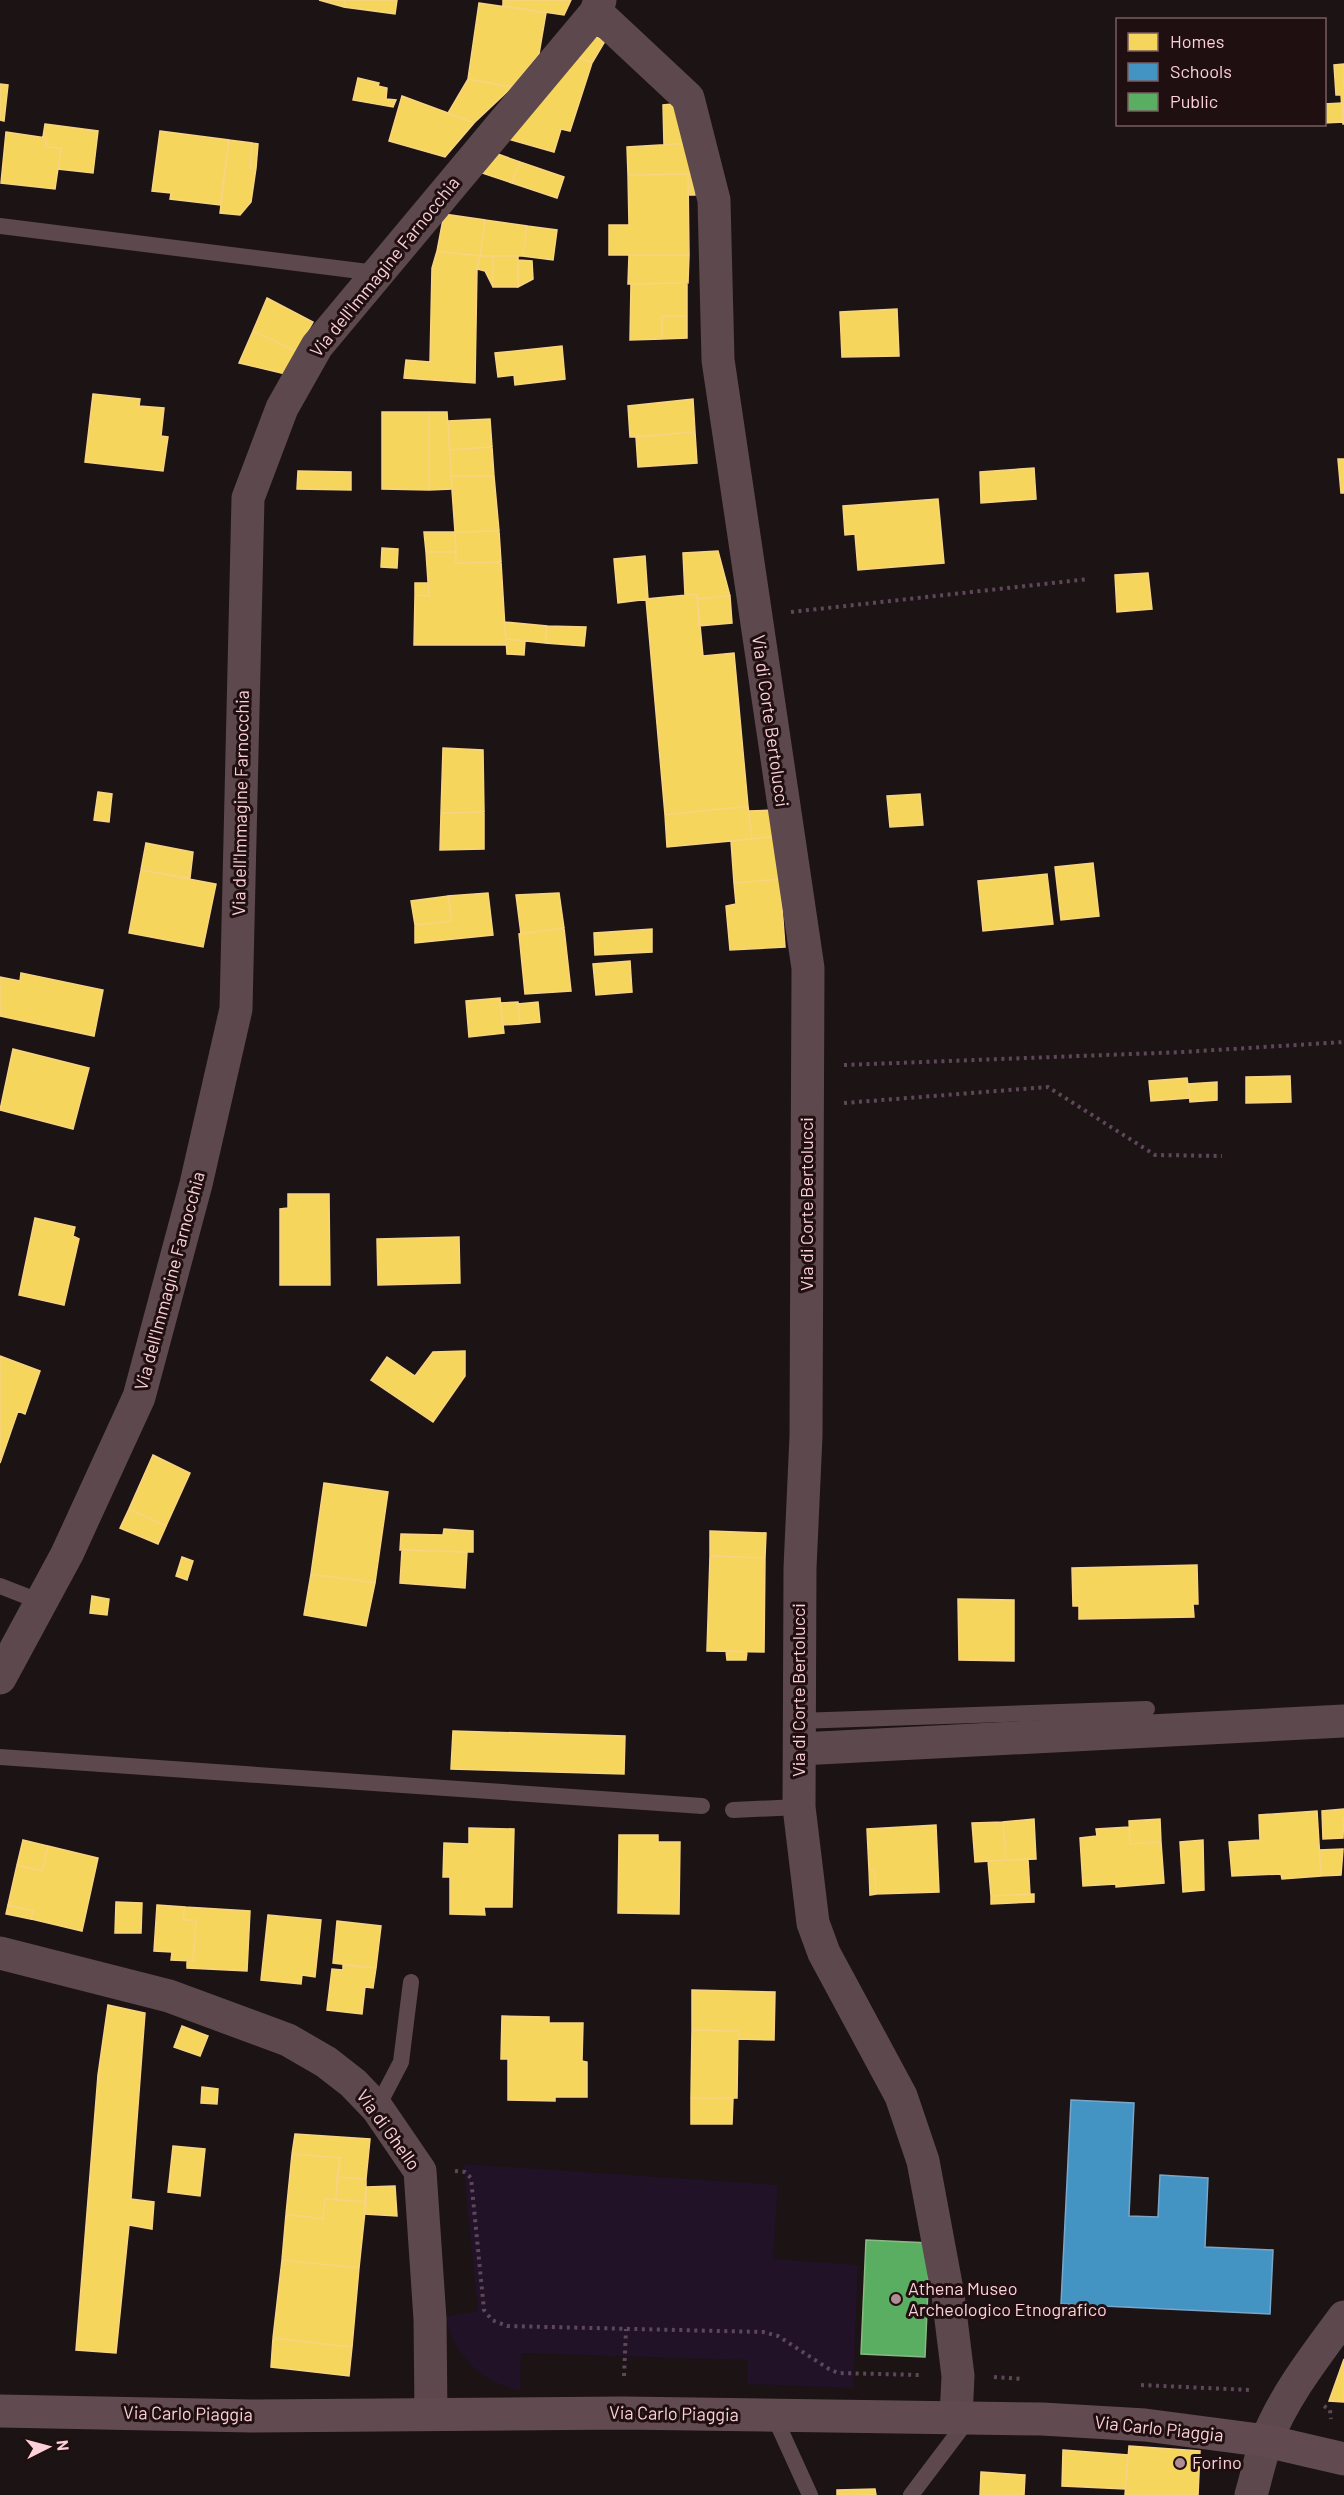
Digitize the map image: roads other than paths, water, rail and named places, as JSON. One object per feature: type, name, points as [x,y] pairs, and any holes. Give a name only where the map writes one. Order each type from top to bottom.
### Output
[{"type":"street","name":"Via dell'Immagine Farnocchia","points":[[0,1678],[67,1554],[139,1397],[191,1203],[236,1009],[248,498],[282,408],[317,346],[598,6]]},
{"type":"street","name":"Via di Corte Bertolucci","points":[[598,6],[688,98],[714,200],[718,360],[808,968],[806,1436],[800,1568],[799,1807],[813,1923],[824,1953],[901,2096],[923,2161],[948,2295],[963,2417]]},
{"type":"street","points":[[799,1735],[1344,1721]]},
{"type":"street","name":"Via di Ghello","points":[[0,1953],[169,1996],[288,2040],[326,2062],[353,2083],[377,2108],[420,2171],[430,2319],[431,2414]]},
{"type":"street","points":[[1251,2495],[1267,2441],[1290,2396],[1344,2317]]},
{"type":"street","name":"Via Carlo Piaggia","points":[[0,2410],[252,2416],[431,2414],[963,2417],[1145,2425],[1267,2441],[1344,2459]]},
{"type":"lane","points":[[0,226],[376,273]]},
{"type":"lane","points":[[0,1586],[41,1602]]},
{"type":"lane","points":[[799,1735],[1147,1709]]},
{"type":"lane","points":[[0,1756],[702,1806]]},
{"type":"lane","points":[[733,1810],[799,1807]]},
{"type":"lane","points":[[377,2108],[401,2062],[411,1982]]},
{"type":"lane","points":[[774,2416],[810,2495]]},
{"type":"lane","points":[[911,2495],[963,2417]]},
{"type":"place","name":"Athena Museo Archeologico Etnografico","points":[[896,2299]]},
{"type":"place","name":"Forino","points":[[1180,2463]]}]
